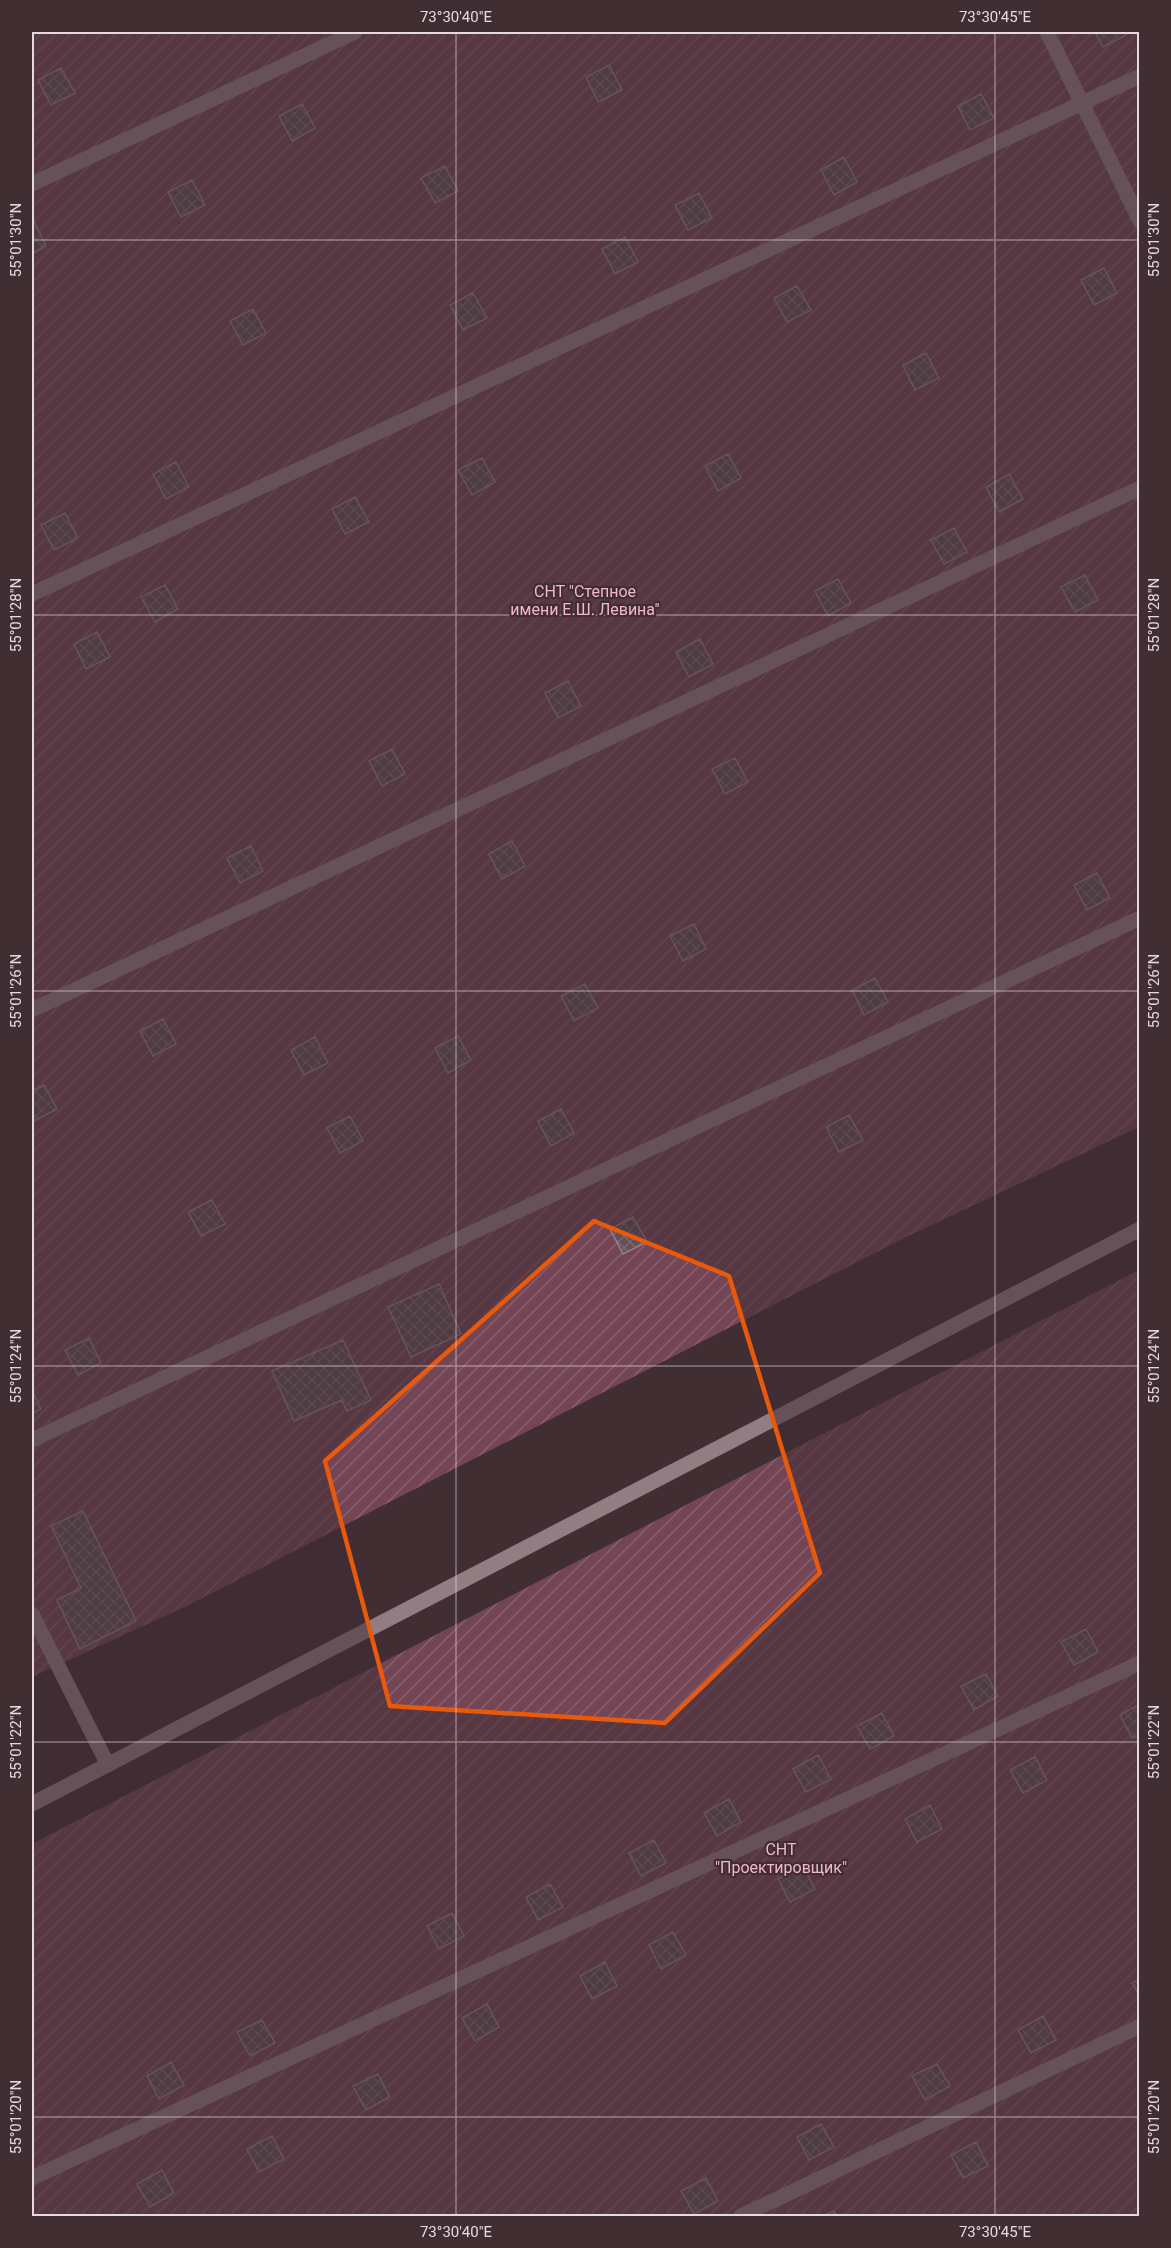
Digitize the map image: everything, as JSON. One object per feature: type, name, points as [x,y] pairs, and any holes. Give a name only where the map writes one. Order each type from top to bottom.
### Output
[{"type":"street","points":[[32,183],[355,32]]},
{"type":"street","points":[[1047,32],[1140,221]]},
{"type":"street","points":[[32,594],[1140,76]]},
{"type":"street","points":[[32,1010],[1140,488]]},
{"type":"street","points":[[32,1440],[1140,918]]},
{"type":"street","points":[[32,1804],[1140,1229]]},
{"type":"street","points":[[32,1614],[108,1765]]},
{"type":"street","points":[[32,2178],[1140,1663]]},
{"type":"street","points":[[741,2217],[1140,2026]]},
{"type":"highlighted area","points":[[594,1221],[729,1276],[820,1573],[665,1723],[390,1706],[325,1461]]},
{"type":"green space","name":"СНТ \"Степное имени Е.Ш. Левина\"","points":[[32,32],[1140,32],[1139,1127],[902,1239],[189,1605],[32,1677]]},
{"type":"green space","name":"СНТ \"Проектировщик\"","points":[[1139,1270],[1139,2216],[32,2216],[32,1844]]},
{"type":"building","points":[[1095,32],[1124,32],[1126,35],[1103,47]]},
{"type":"building","points":[[609,65],[622,90],[598,102],[586,77]]},
{"type":"building","points":[[61,68],[75,93],[51,105],[38,80]]},
{"type":"building","points":[[981,94],[994,118],[970,130],[958,106]]},
{"type":"building","points":[[302,104],[315,128],[292,141],[279,116]]},
{"type":"building","points":[[844,157],[857,182],[834,195],[821,170]]},
{"type":"building","points":[[445,166],[458,191],[435,203],[421,178]]},
{"type":"building","points":[[192,180],[205,205],[181,217],[168,192]]},
{"type":"building","points":[[699,193],[712,218],[688,230],[675,205]]},
{"type":"building","points":[[34,221],[46,246],[32,254],[32,222]]},
{"type":"building","points":[[625,237],[638,262],[615,274],[602,249]]},
{"type":"building","points":[[1104,268],[1117,293],[1094,305],[1081,280]]},
{"type":"building","points":[[797,286],[811,310],[787,322],[774,298]]},
{"type":"building","points":[[473,293],[487,318],[463,330],[450,305]]},
{"type":"building","points":[[253,309],[266,333],[243,345],[230,321]]},
{"type":"building","points":[[926,353],[939,378],[915,390],[903,365]]},
{"type":"building","points":[[728,454],[741,478],[718,491],[705,466]]},
{"type":"building","points":[[482,458],[495,482],[472,495],[458,470]]},
{"type":"building","points":[[176,462],[189,487],[166,499],[153,474]]},
{"type":"building","points":[[1009,474],[1023,499],[999,512],[986,487]]},
{"type":"building","points":[[355,497],[369,522],[345,534],[332,509]]},
{"type":"building","points":[[65,513],[78,538],[54,550],[41,525]]},
{"type":"building","points":[[954,528],[967,552],[944,564],[931,540]]},
{"type":"building","points":[[1085,575],[1098,600],[1075,612],[1061,587]]},
{"type":"building","points":[[838,579],[851,603],[828,616],[815,591]]},
{"type":"building","points":[[165,585],[178,609],[155,622],[141,597]]},
{"type":"building","points":[[97,632],[110,657],[86,669],[74,644]]},
{"type":"building","points":[[700,639],[713,664],[689,677],[676,652]]},
{"type":"building","points":[[568,681],[581,706],[558,718],[545,693]]},
{"type":"building","points":[[392,749],[405,774],[382,786],[369,761]]},
{"type":"building","points":[[735,758],[748,782],[725,794],[712,769]]},
{"type":"building","points":[[512,841],[525,866],[502,879],[489,854]]},
{"type":"building","points":[[251,846],[263,871],[240,883],[227,858]]},
{"type":"building","points":[[1097,873],[1110,898],[1087,910],[1074,885]]},
{"type":"building","points":[[694,924],[706,949],[683,961],[670,936]]},
{"type":"building","points":[[875,978],[888,1002],[864,1015],[852,990]]},
{"type":"building","points":[[585,984],[598,1008],[574,1021],[561,996]]},
{"type":"building","points":[[163,1019],[176,1044],[153,1056],[140,1031]]},
{"type":"building","points":[[458,1036],[471,1060],[448,1073],[435,1048]]},
{"type":"building","points":[[315,1037],[328,1063],[304,1075],[291,1050]]},
{"type":"building","points":[[44,1085],[57,1109],[34,1121],[32,1091]]},
{"type":"building","points":[[561,1109],[574,1133],[551,1146],[538,1121]]},
{"type":"building","points":[[849,1115],[863,1140],[839,1152],[826,1127]]},
{"type":"building","points":[[350,1116],[363,1141],[340,1153],[327,1128]]},
{"type":"building","points":[[212,1200],[225,1224],[201,1236],[188,1212]]},
{"type":"building","points":[[633,1217],[647,1242],[623,1254],[610,1229]]},
{"type":"building","points":[[439,1284],[461,1334],[411,1357],[388,1307]]},
{"type":"building","points":[[89,1338],[101,1363],[78,1375],[65,1350]]},
{"type":"building","points":[[343,1340],[371,1400],[347,1411],[342,1400],[294,1421],[272,1371]]},
{"type":"building","points":[[32,1390],[41,1409],[32,1414]]},
{"type":"building","points":[[83,1511],[136,1621],[80,1649],[57,1600],[81,1588],[51,1526]]},
{"type":"building","points":[[1086,1629],[1098,1652],[1074,1665],[1061,1642]]},
{"type":"building","points":[[986,1674],[998,1696],[974,1710],[961,1686]]},
{"type":"building","points":[[1140,1704],[1140,1734],[1132,1738],[1120,1715]]},
{"type":"building","points":[[882,1713],[894,1736],[870,1749],[857,1726]]},
{"type":"building","points":[[818,1755],[831,1779],[806,1792],[793,1769]]},
{"type":"building","points":[[1035,1757],[1047,1780],[1023,1793],[1010,1770]]},
{"type":"building","points":[[729,1799],[741,1822],[717,1836],[704,1813]]},
{"type":"building","points":[[930,1805],[942,1829],[917,1842],[905,1819]]},
{"type":"building","points":[[654,1840],[666,1863],[641,1876],[629,1853]]},
{"type":"building","points":[[803,1866],[815,1889],[790,1902],[778,1879]]},
{"type":"building","points":[[550,1884],[563,1907],[538,1920],[526,1897]]},
{"type":"building","points":[[452,1913],[464,1936],[439,1949],[427,1926]]},
{"type":"building","points":[[673,1932],[686,1955],[661,1969],[649,1945]]},
{"type":"building","points":[[605,1962],[617,1986],[592,1999],[580,1976]]},
{"type":"building","points":[[1140,1979],[1140,1997],[1132,1983]]},
{"type":"building","points":[[487,2004],[499,2027],[475,2041],[462,2018]]},
{"type":"building","points":[[1043,2016],[1056,2040],[1031,2053],[1018,2030]]},
{"type":"building","points":[[262,2020],[275,2043],[250,2056],[237,2032]]},
{"type":"building","points":[[171,2062],[184,2085],[159,2099],[147,2076]]},
{"type":"building","points":[[937,2064],[950,2086],[925,2100],[912,2076]]},
{"type":"building","points":[[378,2074],[390,2097],[366,2110],[353,2086]]},
{"type":"building","points":[[821,2124],[834,2147],[809,2160],[797,2137]]},
{"type":"building","points":[[272,2136],[284,2159],[259,2172],[247,2149]]},
{"type":"building","points":[[976,2142],[988,2166],[963,2178],[951,2155]]},
{"type":"building","points":[[162,2170],[174,2193],[150,2207],[137,2184]]},
{"type":"building","points":[[706,2178],[718,2201],[694,2214],[681,2191]]},
{"type":"building","points":[[834,2211],[837,2216],[823,2216]]}]
